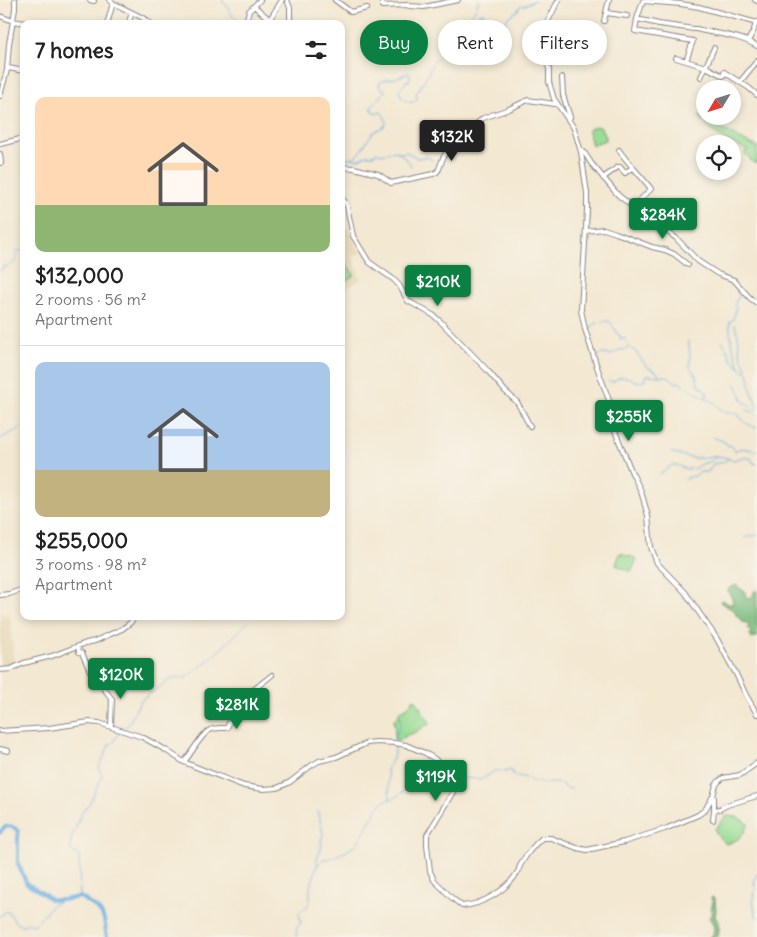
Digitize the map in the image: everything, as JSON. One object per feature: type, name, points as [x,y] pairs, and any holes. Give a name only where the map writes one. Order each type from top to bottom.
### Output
[{"type":"street","points":[[0,96],[8,68],[7,63],[15,0]]},
{"type":"street","points":[[245,20],[248,11],[260,0]]},
{"type":"street","points":[[254,6],[270,19],[282,0]]},
{"type":"street","points":[[287,0],[290,8],[290,20]]},
{"type":"street","points":[[335,0],[351,12],[367,8]]},
{"type":"street","points":[[382,0],[382,6],[408,5],[416,7],[458,0]]},
{"type":"street","points":[[559,0],[544,28],[540,42],[549,69],[549,82],[554,98],[574,128],[581,152],[587,193],[582,319],[611,406],[616,431],[641,491],[648,516],[651,547],[657,563],[684,592],[717,639],[757,714]]},
{"type":"street","points":[[604,20],[609,0]]},
{"type":"street","points":[[108,20],[112,1],[144,20]]},
{"type":"street","points":[[686,61],[693,42],[635,31],[643,1],[699,7],[756,23],[748,41]]},
{"type":"street","points":[[129,20],[132,13]]},
{"type":"street","points":[[606,13],[627,16]]},
{"type":"street","points":[[0,16],[20,22]]},
{"type":"street","points":[[637,19],[731,36],[757,46]]},
{"type":"street","points":[[701,76],[714,48]]},
{"type":"street","points":[[676,58],[706,67],[723,76],[724,72],[737,80]]},
{"type":"street","points":[[1,61],[7,63]]},
{"type":"street","points":[[741,81],[755,67],[757,61]]},
{"type":"street","points":[[8,68],[20,70]]},
{"type":"street","points":[[562,77],[563,95],[570,117],[568,118]]},
{"type":"street","points":[[741,83],[757,94]]},
{"type":"street","points":[[345,167],[378,174],[391,183],[433,174],[437,172],[454,140],[483,118],[528,100],[557,103]]},
{"type":"street","points":[[0,144],[20,139]]},
{"type":"street","points":[[619,150],[651,189],[633,207]]},
{"type":"street","points":[[581,152],[584,152],[588,160],[618,195],[676,238],[698,261],[718,274],[734,280],[757,303]]},
{"type":"street","points":[[0,154],[1,164]]},
{"type":"street","points":[[603,178],[618,167],[625,173],[633,167]]},
{"type":"street","points":[[345,202],[353,236],[369,262],[399,285],[408,301],[433,315],[450,331],[505,391],[514,398],[530,426]]},
{"type":"street","points":[[586,231],[604,230],[616,233],[674,254],[688,265]]},
{"type":"street","points":[[0,596],[20,590]]},
{"type":"street","points":[[0,670],[11,669],[24,662],[52,656],[86,642],[95,641],[122,629],[132,620]]},
{"type":"street","points":[[78,646],[90,671],[112,699],[111,726]]},
{"type":"street","points":[[184,762],[202,736],[212,729],[227,728],[234,710],[242,699],[272,675]]},
{"type":"street","points":[[0,731],[49,728],[89,722],[99,723],[142,737],[184,762],[232,782],[263,789],[277,788],[284,785],[319,761],[336,757],[367,744],[399,743],[435,759],[451,780],[453,792],[427,837],[430,871],[434,880],[462,906],[477,904],[489,898],[508,883],[517,874],[520,865],[542,838],[551,838],[587,850],[632,839],[675,825],[705,810],[716,785],[723,778],[740,775],[757,764]]},
{"type":"street","points":[[0,749],[8,751]]},
{"type":"street","points":[[712,796],[714,797],[713,820]]},
{"type":"street","points":[[714,810],[757,796]]},
{"type":"shaded area","points":[[349,228],[353,240],[361,253],[353,257],[361,280],[345,288],[345,230]]},
{"type":"shaded area","points":[[0,614],[10,616],[14,665],[0,666]]},
{"type":"green space","points":[[719,125],[733,135],[718,135],[707,126]]},
{"type":"green space","points":[[596,126],[600,127],[606,137],[605,140],[592,145],[588,130]]},
{"type":"green space","points":[[741,139],[757,146],[757,164],[745,154],[748,150],[741,148]]},
{"type":"green space","points":[[345,262],[354,275],[345,281]]},
{"type":"green space","points":[[620,553],[637,559],[632,570],[629,571],[616,565]]},
{"type":"green space","points":[[736,585],[745,592],[746,597],[750,598],[753,596],[754,591],[757,591],[757,637],[751,639],[749,625],[742,622],[735,611],[720,601],[723,600],[728,604],[732,604],[728,589]]},
{"type":"green space","points":[[414,699],[430,722],[429,725],[407,735],[399,741],[395,741],[394,719],[397,717],[400,719],[399,712],[408,707]]},
{"type":"green space","points":[[726,816],[738,817],[748,824],[740,837],[726,844],[718,836],[715,829]]},
{"type":"green space","points":[[712,897],[715,899],[715,916],[719,929],[718,937],[710,937],[714,931],[709,917],[712,915]]},
{"type":"waterway","points":[[223,0],[233,17],[238,20]]},
{"type":"waterway","points":[[345,158],[353,158],[357,155],[373,133],[386,123],[381,112],[375,114],[371,108],[385,90],[379,86],[380,82],[394,79],[407,73],[410,74],[409,81],[406,81],[399,90],[405,100],[410,102],[416,101],[416,94],[433,62],[443,54],[461,26],[460,22],[472,13],[479,0]]},
{"type":"waterway","points":[[507,20],[520,6],[535,0]]},
{"type":"waterway","points":[[474,20],[475,16],[483,13],[492,20]]},
{"type":"waterway","points":[[353,157],[354,159],[359,159],[367,155],[374,155],[376,152],[381,154],[395,151],[407,152],[417,158],[428,157],[432,160]]},
{"type":"waterway","points":[[398,152],[411,166]]},
{"type":"waterway","points":[[0,271],[4,266],[7,267],[16,260],[16,252],[20,251]]},
{"type":"waterway","points":[[739,295],[734,305],[736,308],[733,320],[730,321],[730,331],[732,345],[741,368]]},
{"type":"waterway","points":[[588,329],[597,323],[609,321],[617,334],[620,335],[620,339],[624,338],[628,347],[635,351],[647,367],[657,372],[659,376],[668,376],[675,382],[683,383],[688,388],[715,403],[721,410],[728,413],[737,413],[751,426],[757,428]]},
{"type":"waterway","points":[[735,325],[740,353],[749,376],[751,390],[757,407]]},
{"type":"waterway","points":[[688,341],[690,367],[696,375],[698,384],[707,392],[707,398]]},
{"type":"waterway","points":[[722,341],[730,353],[730,359],[746,371]]},
{"type":"waterway","points":[[596,356],[602,354],[611,355],[619,350],[628,348]]},
{"type":"waterway","points":[[609,381],[614,382],[622,377],[638,382],[645,381],[647,375],[659,376]]},
{"type":"waterway","points":[[736,384],[743,401],[757,410]]},
{"type":"waterway","points":[[747,410],[752,411],[757,416]]},
{"type":"waterway","points":[[0,439],[20,428]]},
{"type":"waterway","points":[[713,437],[732,446],[735,451],[741,448],[757,451]]},
{"type":"waterway","points":[[671,452],[695,458],[718,456],[735,460],[751,458],[753,463],[757,464]]},
{"type":"waterway","points":[[660,474],[672,465],[688,470],[694,469],[701,464],[712,461],[716,457]]},
{"type":"waterway","points":[[685,480],[700,472],[708,472],[713,464],[724,462],[728,459]]},
{"type":"waterway","points":[[744,538],[757,535]]},
{"type":"waterway","points":[[121,729],[128,725],[141,700],[170,680],[185,678],[197,670],[248,622]]},
{"type":"waterway","points":[[395,741],[401,721]]},
{"type":"waterway","points":[[80,897],[79,856],[71,850],[71,839],[82,812],[89,804],[102,777],[99,768],[109,745],[114,742],[119,732]]},
{"type":"waterway","points":[[317,866],[323,859],[328,859],[345,852],[357,844],[376,810],[384,801],[390,799],[387,771],[393,759],[395,745]]},
{"type":"waterway","points":[[453,782],[467,778],[482,779],[496,770],[504,772],[511,770],[513,775],[527,778],[533,782],[561,784],[572,789]]},
{"type":"waterway","points":[[390,799],[413,788],[450,783]]},
{"type":"waterway","points":[[296,937],[297,927],[301,924],[299,913],[309,904],[310,888],[317,866],[317,858],[322,846],[323,834],[318,811]]},
{"type":"waterway","points":[[0,833],[8,826],[18,831],[18,864],[27,884],[52,900],[80,897],[91,904],[103,916],[107,937]]},
{"type":"waterway","points":[[757,874],[754,883],[756,889],[753,899],[757,918]]},
{"type":"waterway","points":[[0,916],[5,912],[9,912],[19,925],[36,924],[52,905],[62,900]]}]
